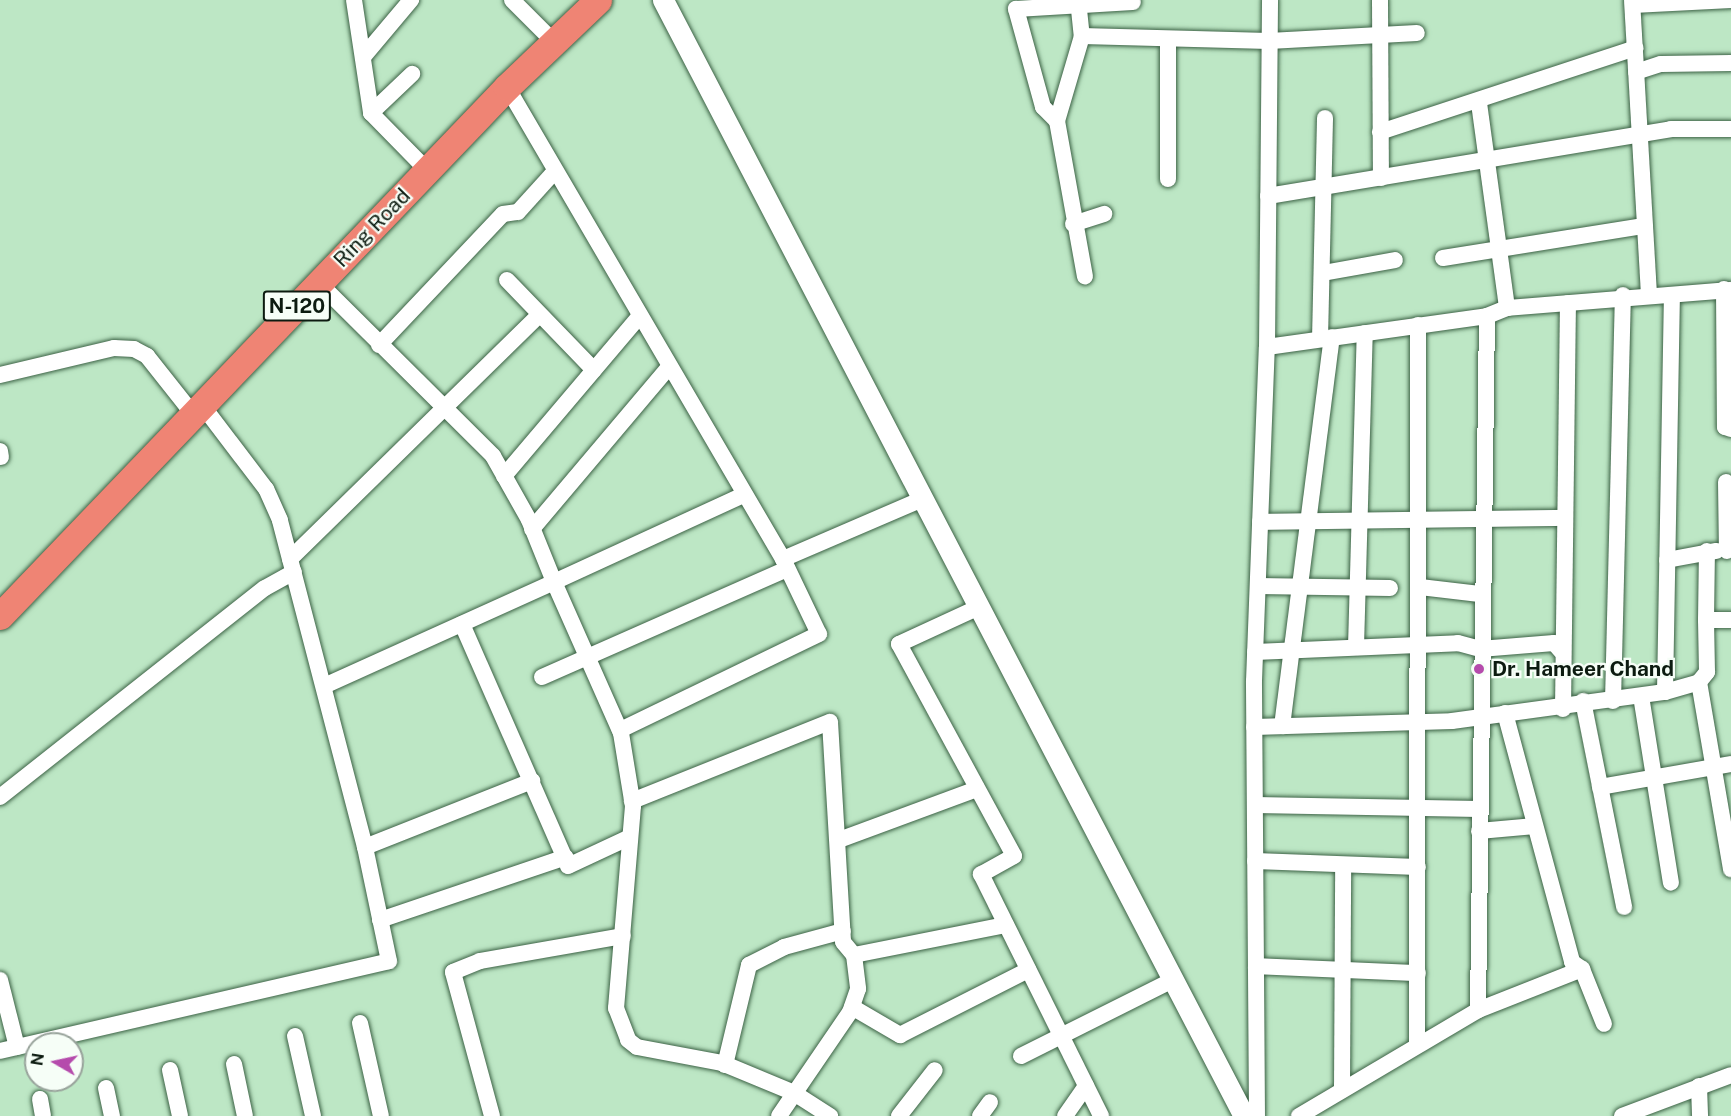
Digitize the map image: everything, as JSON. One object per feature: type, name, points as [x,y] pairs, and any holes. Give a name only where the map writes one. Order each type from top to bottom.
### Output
[{"type":"highway","name":"Ring Road","points":[[0,616],[507,87],[598,0]]},
{"type":"street","points":[[354,0],[372,113],[427,170]]},
{"type":"street","points":[[363,57],[411,0]]},
{"type":"street","points":[[512,0],[554,42]]},
{"type":"street","points":[[663,0],[976,608],[1244,1116]]},
{"type":"street","points":[[1257,1116],[1254,727],[1267,347],[1270,0]]},
{"type":"street","points":[[1380,0],[1381,178]]},
{"type":"street","points":[[1649,295],[1642,226],[1633,2],[1731,0]]},
{"type":"street","points":[[1057,121],[1043,107],[1016,9],[1079,3],[1133,2]]},
{"type":"street","points":[[1079,3],[1082,36],[1057,121],[1073,224],[1084,277]]},
{"type":"street","points":[[1082,36],[1168,40],[1269,40],[1417,33]]},
{"type":"street","points":[[1168,40],[1168,179]]},
{"type":"street","points":[[1380,132],[1479,103],[1636,48]]},
{"type":"street","points":[[1636,72],[1660,64],[1731,63]]},
{"type":"street","points":[[372,113],[412,74]]},
{"type":"street","points":[[507,87],[741,496],[785,564],[819,634],[620,730]]},
{"type":"street","points":[[1479,103],[1507,308]]},
{"type":"street","points":[[1282,726],[1303,587],[1326,338],[1323,273],[1327,187],[1326,118]]},
{"type":"street","points":[[1268,196],[1638,137],[1671,129],[1731,129]]},
{"type":"street","points":[[379,345],[503,214],[518,212],[555,171]]},
{"type":"street","points":[[1073,224],[1104,214]]},
{"type":"street","points":[[1443,258],[1642,226]]},
{"type":"street","points":[[1323,273],[1395,260]]},
{"type":"street","points":[[507,280],[538,315],[594,370]]},
{"type":"street","points":[[319,283],[442,410],[493,456],[532,529],[620,730],[632,801],[616,1008],[628,1040],[637,1047],[726,1065],[794,1093],[830,1116]]},
{"type":"street","points":[[1267,347],[1487,316],[1507,308],[1568,303],[1623,295],[1672,295],[1728,289],[1725,427],[1731,429]]},
{"type":"street","points":[[1613,701],[1623,295]]},
{"type":"street","points":[[1665,692],[1672,295]]},
{"type":"street","points":[[1563,709],[1561,651],[1568,303]]},
{"type":"street","points":[[0,797],[292,565],[538,315]]},
{"type":"street","points":[[1478,1010],[1480,594],[1487,316]]},
{"type":"street","points":[[504,476],[638,318]]},
{"type":"street","points":[[1417,1045],[1419,644],[1422,518],[1418,325]]},
{"type":"street","points":[[1356,647],[1355,587],[1365,333]]},
{"type":"street","points":[[0,375],[114,348],[134,349],[147,356],[198,409],[266,489],[292,565],[324,686],[365,847],[388,961],[0,1051]]},
{"type":"street","points":[[532,529],[668,368]]},
{"type":"street","points":[[1667,560],[1707,551],[1729,551],[1726,482]]},
{"type":"street","points":[[324,686],[741,496]]},
{"type":"street","points":[[542,677],[920,500]]},
{"type":"street","points":[[1260,522],[1310,523],[1482,517],[1563,518]]},
{"type":"street","points":[[1254,727],[1419,722],[1563,709],[1583,701],[1613,701],[1665,692],[1699,682],[1707,672],[1707,551]]},
{"type":"street","points":[[1258,586],[1390,588]]},
{"type":"street","points":[[1420,587],[1480,594]]},
{"type":"street","points":[[976,608],[899,645],[1014,856],[981,874],[1101,1116]]},
{"type":"street","points":[[1707,620],[1731,620]]},
{"type":"street","points":[[462,624],[568,866],[630,837]]},
{"type":"street","points":[[1255,652],[1458,642],[1480,649],[1554,643],[1561,651]]},
{"type":"street","points":[[1699,682],[1723,765],[1731,869]]},
{"type":"street","points":[[1641,696],[1671,883]]},
{"type":"street","points":[[1583,701],[1624,907]]},
{"type":"street","points":[[1505,713],[1572,962],[1582,969],[1604,1024]]},
{"type":"street","points":[[632,801],[830,722],[839,840],[843,942],[854,955],[858,989],[852,1007],[779,1116]]},
{"type":"street","points":[[1600,787],[1654,775],[1723,765]]},
{"type":"street","points":[[365,847],[532,781]]},
{"type":"street","points":[[839,840],[977,789]]},
{"type":"street","points":[[1255,805],[1479,809]]},
{"type":"street","points":[[1479,831],[1535,826]]},
{"type":"street","points":[[380,920],[566,857]]},
{"type":"street","points":[[1255,861],[1418,867]]},
{"type":"street","points":[[1342,1090],[1343,866]]},
{"type":"street","points":[[854,955],[1006,925]]},
{"type":"street","points":[[726,1065],[749,965],[784,947],[843,932]]},
{"type":"street","points":[[492,1116],[453,972],[490,958],[623,936]]},
{"type":"street","points":[[1256,966],[1418,973]]},
{"type":"street","points":[[1299,1116],[1478,1010],[1582,969]]},
{"type":"street","points":[[852,1007],[900,1035],[1029,970]]},
{"type":"street","points":[[0,980],[17,1047]]},
{"type":"street","points":[[1021,1056],[1173,980]]},
{"type":"street","points":[[360,1023],[381,1116]]},
{"type":"street","points":[[296,1036],[313,1116]]},
{"type":"street","points":[[234,1064],[245,1116]]},
{"type":"street","points":[[170,1070],[180,1116]]},
{"type":"street","points":[[899,1116],[935,1070]]},
{"type":"street","points":[[1622,1116],[1651,1109],[1699,1086],[1731,1075]]},
{"type":"street","points":[[1065,1116],[1086,1086]]},
{"type":"street","points":[[1699,1086],[1700,1116]]},
{"type":"street","points":[[105,1088],[112,1116]]},
{"type":"street","points":[[40,1099],[44,1116]]},
{"type":"street","points":[[980,1116],[990,1102]]},
{"type":"place","name":"Dr. Hameer Chand","points":[[1479,669]]}]
